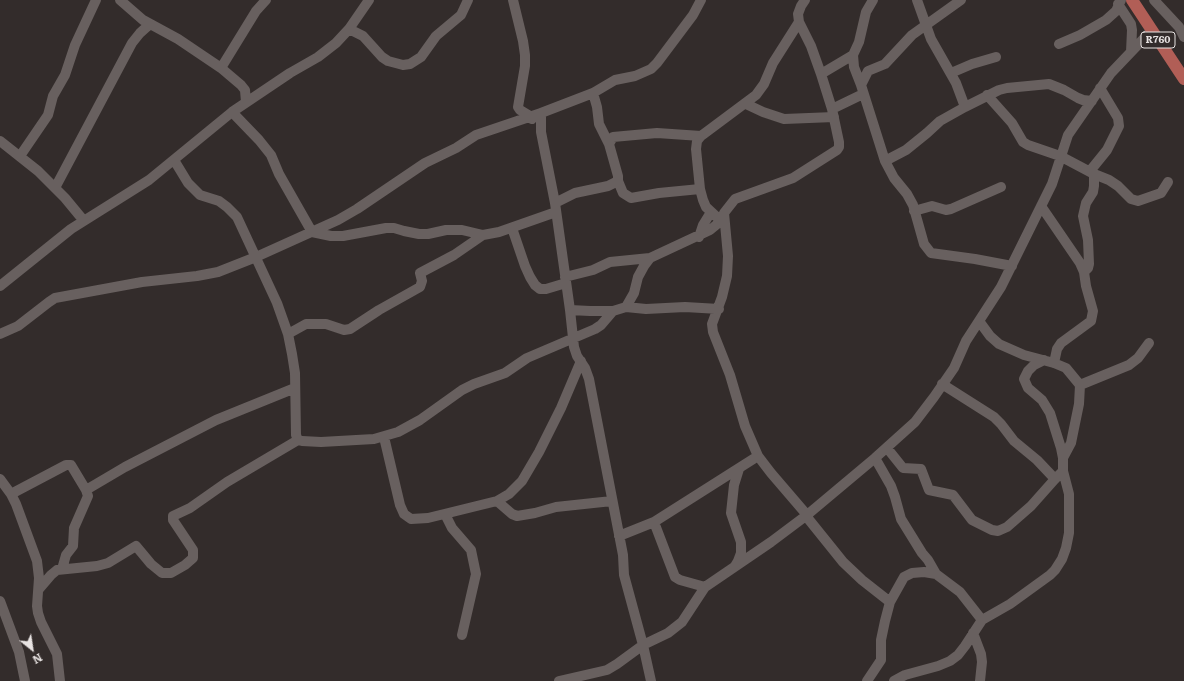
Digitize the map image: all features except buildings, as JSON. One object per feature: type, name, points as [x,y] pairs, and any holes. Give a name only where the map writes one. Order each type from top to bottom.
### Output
[{"type":"main road","name":"R760","points":[[1132,0],[1184,79]]},
{"type":"street","points":[[20,156],[48,115],[53,96],[65,75],[74,45],[96,0]]},
{"type":"street","points":[[120,0],[150,24],[178,38],[221,68],[245,90],[246,102]]},
{"type":"street","points":[[221,68],[256,11],[266,0]]},
{"type":"street","points":[[0,286],[66,233],[149,180],[232,112],[336,44],[349,29],[369,0]]},
{"type":"street","points":[[349,29],[363,36],[382,57],[388,61],[403,65],[410,64],[421,57],[436,36],[461,15],[468,0]]},
{"type":"street","points":[[513,0],[525,55],[525,66],[518,107],[530,116],[542,132]]},
{"type":"street","points":[[0,334],[18,326],[55,298],[142,282],[197,276],[218,272],[256,257],[338,220],[425,164],[456,148],[476,135],[541,113],[593,93],[615,80],[636,76],[651,69],[693,15],[701,0]]},
{"type":"street","points":[[873,0],[866,12],[859,42],[853,55],[854,67],[885,161],[894,178],[907,194],[913,205],[924,244],[931,253],[1012,266]]},
{"type":"street","points":[[917,0],[931,39],[951,73],[965,107]]},
{"type":"street","points":[[746,104],[784,119],[833,113],[862,90],[868,71],[885,64],[912,35],[961,0]]},
{"type":"street","points":[[1154,0],[1179,27],[1184,37]]},
{"type":"street","points":[[512,228],[525,266],[535,286],[546,289],[610,262],[650,258],[699,236],[710,230],[723,217],[735,199],[793,178],[837,150],[839,147],[839,142],[833,113],[811,46],[798,22],[800,2]]},
{"type":"street","points":[[1120,2],[1131,24],[1131,52]]},
{"type":"street","points":[[1059,44],[1080,35],[1106,20],[1116,11],[1120,2]]},
{"type":"street","points":[[723,217],[711,212],[706,207],[700,189],[696,149],[697,141],[701,136],[746,104],[756,95],[764,84],[773,63],[798,22]]},
{"type":"street","points":[[55,188],[132,43],[150,24]]},
{"type":"street","points":[[559,681],[607,670],[643,645],[668,633],[682,622],[705,587],[771,542],[806,515],[887,448],[915,422],[954,368],[966,341],[1001,287],[1057,171],[1060,156],[1068,135],[1111,73],[1152,30]]},
{"type":"street","points":[[821,74],[853,55]]},
{"type":"street","points":[[951,73],[980,61],[996,57]]},
{"type":"street","points":[[840,64],[854,67]]},
{"type":"street","points":[[885,161],[906,150],[940,121],[987,95],[1007,88],[1049,84],[1083,100],[1092,101]]},
{"type":"street","points":[[1084,272],[1088,268],[1089,264],[1088,240],[1083,216],[1086,203],[1093,192],[1094,186],[1092,172],[1107,150],[1119,126],[1118,118],[1100,88]]},
{"type":"street","points":[[593,93],[597,107],[599,124],[609,139],[619,179],[618,181],[623,193],[631,198],[660,193],[700,189]]},
{"type":"street","points":[[987,95],[1012,123],[1023,142],[1060,156],[1109,180],[1135,201],[1161,193],[1168,182]]},
{"type":"street","points":[[232,112],[271,155],[279,174],[312,232],[343,236],[386,228],[394,228],[404,232],[419,234],[428,234],[446,230],[462,230],[484,235]]},
{"type":"street","points":[[541,113],[542,132],[556,207],[575,352],[585,368],[589,379],[612,501],[624,555],[624,575],[651,681]]},
{"type":"street","points":[[609,139],[657,132],[701,136]]},
{"type":"street","points":[[0,141],[38,171],[84,221]]},
{"type":"street","points":[[174,160],[188,183],[200,195],[219,201],[237,217],[278,303],[288,334],[295,373],[296,435],[298,440]]},
{"type":"street","points":[[288,334],[306,324],[326,324],[344,330],[350,329],[379,310],[420,287],[422,281],[420,272],[454,255],[484,235],[512,228],[556,207],[575,194],[608,186],[618,181]]},
{"type":"street","points":[[914,211],[932,206],[946,210],[951,209],[1001,187]]},
{"type":"street","points":[[894,681],[905,675],[938,666],[950,661],[958,655],[982,620],[1010,604],[1050,575],[1062,559],[1066,548],[1069,494],[1063,471],[1061,448],[1050,413],[1042,400],[1028,388],[1024,379],[1028,371],[1034,365],[1049,362],[1061,343],[1091,321],[1093,311],[1084,272],[1080,263],[1041,206]]},
{"type":"street","points":[[699,236],[703,225],[711,212]]},
{"type":"street","points":[[723,217],[728,256],[727,270],[722,297],[712,324],[713,332],[730,375],[745,426],[758,456],[843,562],[862,580],[890,602]]},
{"type":"street","points":[[626,307],[634,293],[638,277],[650,258]]},
{"type":"street","points":[[570,310],[613,311],[626,307],[646,309],[685,307],[718,309]]},
{"type":"street","points":[[39,589],[54,572],[62,569],[97,566],[108,563],[136,546],[151,564],[162,573],[171,573],[185,565],[193,558],[194,555],[193,550],[173,520],[173,516],[190,508],[227,482],[298,440],[321,442],[374,439],[398,432],[420,420],[462,390],[505,373],[527,358],[595,329],[601,325],[613,311]]},
{"type":"street","points":[[979,321],[990,336],[999,344],[1024,355],[1066,368],[1080,385],[1079,404],[1071,443],[1063,458]]},
{"type":"street","points":[[1080,385],[1128,365],[1138,358],[1149,343]]},
{"type":"street","points":[[384,437],[400,505],[404,514],[411,519],[428,518],[497,501],[509,494],[522,481],[539,452],[561,408],[581,361]]},
{"type":"street","points":[[942,384],[994,417],[1014,441],[1037,460],[1055,479]]},
{"type":"street","points":[[86,490],[125,467],[216,420],[295,388]]},
{"type":"street","points":[[887,448],[903,468],[921,469],[929,490],[952,495],[972,520],[998,531],[1006,527],[1031,506],[1063,471]]},
{"type":"street","points":[[619,536],[654,522],[689,501],[716,481],[739,469],[758,456]]},
{"type":"street","points":[[875,458],[896,497],[901,518],[936,574],[960,592],[982,620]]},
{"type":"street","points":[[11,494],[69,465],[74,470],[88,496],[76,525],[72,546],[67,552],[62,569]]},
{"type":"street","points":[[734,567],[741,553],[739,534],[731,513],[734,485],[739,469]]},
{"type":"street","points":[[0,479],[11,494],[37,561],[39,570],[38,612],[41,622],[57,654],[60,681]]},
{"type":"street","points":[[497,501],[512,514],[517,516],[556,507],[612,501]]},
{"type":"street","points":[[445,514],[456,534],[468,545],[471,550],[476,574],[470,594],[466,621],[462,634]]},
{"type":"street","points":[[654,522],[675,577],[680,580],[705,587]]},
{"type":"street","points":[[867,681],[882,660],[881,640],[890,602],[904,577],[907,574],[924,572],[936,574]]},
{"type":"street","points":[[0,600],[19,652],[25,681]]},
{"type":"street","points":[[974,633],[981,654],[982,662],[980,681]]}]
